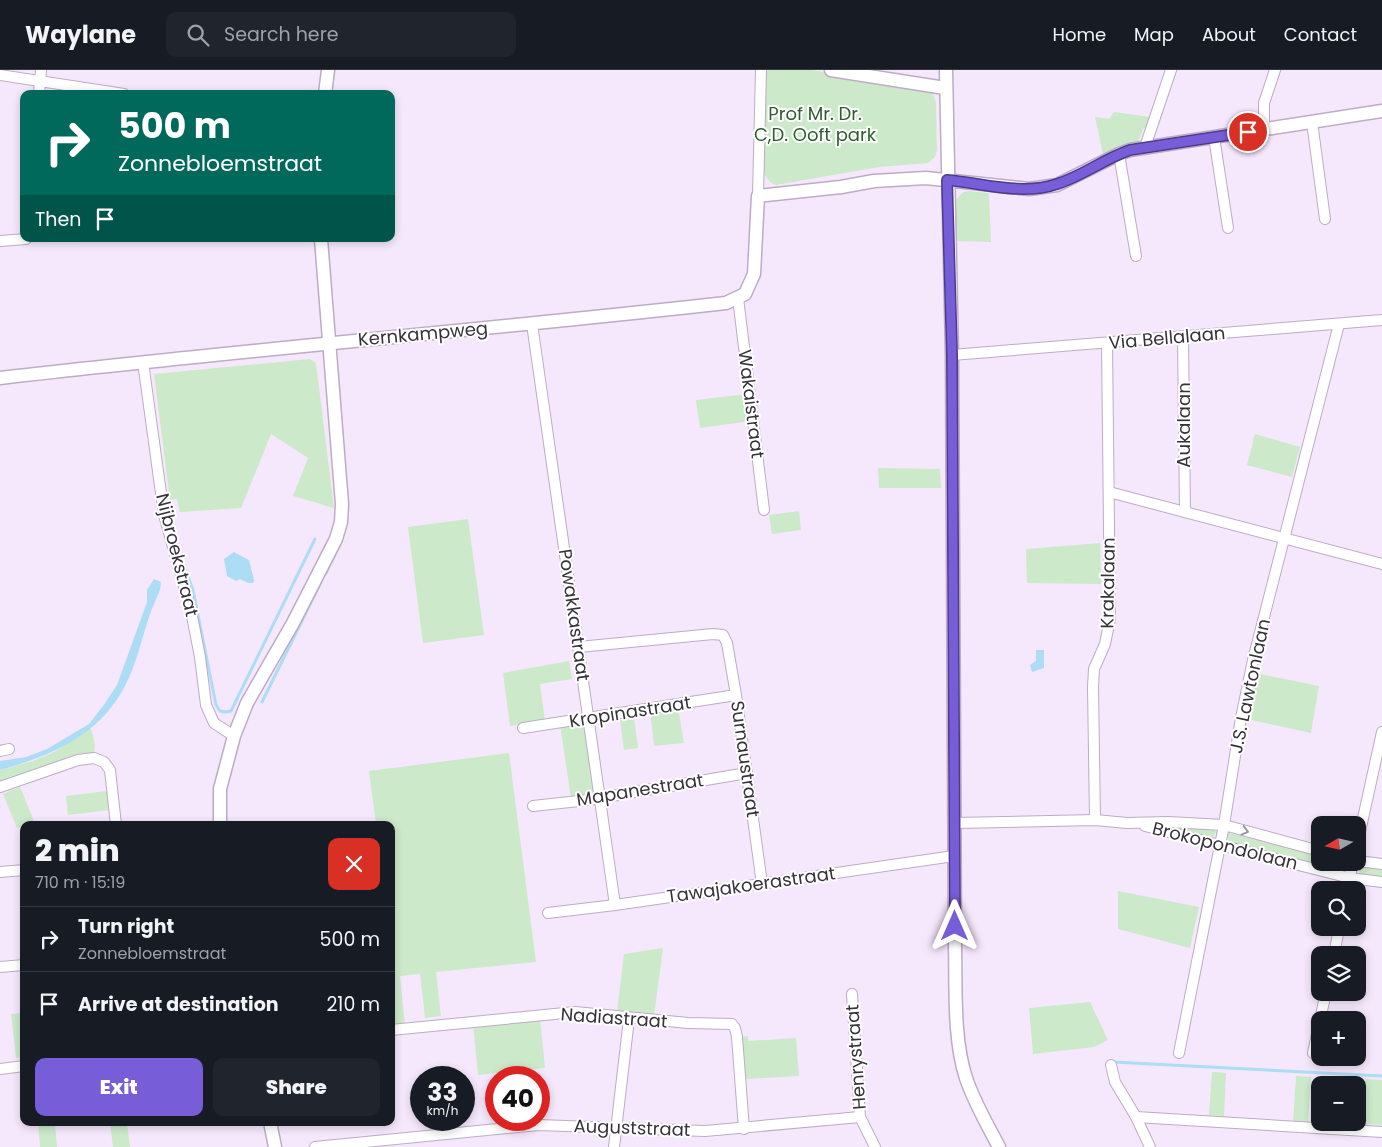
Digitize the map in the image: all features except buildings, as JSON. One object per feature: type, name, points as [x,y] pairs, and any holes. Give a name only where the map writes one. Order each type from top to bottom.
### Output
[{"type":"street","points":[[39,90],[41,70]]},
{"type":"street","points":[[326,90],[328,70]]},
{"type":"street","points":[[738,298],[745,294],[754,274],[761,70]]},
{"type":"street","points":[[832,70],[945,88]]},
{"type":"street","points":[[946,70],[952,355],[954,856],[958,1030],[965,1076],[999,1147]]},
{"type":"street","points":[[1145,147],[1171,70]]},
{"type":"street","points":[[1264,129],[1264,103],[1275,70]]},
{"type":"street","points":[[0,75],[96,90]]},
{"type":"street","points":[[758,196],[874,181],[926,178],[1029,189],[1057,184],[1118,154],[1145,147],[1382,111]]},
{"type":"street","points":[[1312,122],[1325,219]]},
{"type":"street","points":[[1214,137],[1228,228]]},
{"type":"street","points":[[1118,154],[1136,256]]},
{"type":"street","points":[[0,241],[20,239]]},
{"type":"street","points":[[220,821],[220,789],[234,736],[247,703],[293,623],[336,539],[341,522],[342,504],[320,242]]},
{"type":"street","name":"Kernkampweg","points":[[0,378],[726,303],[738,298]]},
{"type":"street","name":"Wakaistraat","points":[[738,298],[764,510]]},
{"type":"street","name":"Via Bellalaan","points":[[952,355],[1017,348],[1107,343],[1382,320]]},
{"type":"street","name":"Powakkastraat","points":[[532,324],[615,905]]},
{"type":"street","name":"J.S. Lawtonlaan","points":[[1179,1053],[1224,825],[1249,679],[1339,324]]},
{"type":"street","name":"Aukalaan","points":[[1183,337],[1185,512]]},
{"type":"street","name":"Krakalaan","points":[[1095,820],[1094,669],[1105,644],[1110,619],[1107,343]]},
{"type":"street","name":"Nijbroekstraat","points":[[144,362],[164,515],[191,611],[200,657],[206,705],[214,723],[234,736]]},
{"type":"street","points":[[1109,492],[1382,564]]},
{"type":"street","name":"Surnaustraat","points":[[579,647],[713,634],[723,635],[728,642],[762,884]]},
{"type":"street","name":"Kropinastraat","points":[[523,728],[736,695]]},
{"type":"street","points":[[1364,816],[1382,732]]},
{"type":"street","points":[[0,787],[78,760],[94,758],[104,762],[110,770],[116,821]]},
{"type":"street","name":"Mapanestraat","points":[[533,806],[747,773]]},
{"type":"street","name":"Brokopondolaan","points":[[955,823],[1095,820],[1224,825],[1311,849]]},
{"type":"street","name":"Brokopondolaan","points":[[1127,822],[1350,878],[1382,882]]},
{"type":"street","name":"Tawajakoerastraat","points":[[548,913],[954,856]]},
{"type":"street","points":[[1366,862],[1382,864]]},
{"type":"street","points":[[0,872],[20,870]]},
{"type":"street","points":[[1350,881],[1351,871]]},
{"type":"street","points":[[0,967],[20,964]]},
{"type":"street","name":"Henrystraat","points":[[852,994],[860,1117],[875,1147]]},
{"type":"street","name":"Nadiastraat","points":[[395,1030],[575,1012],[688,1023],[732,1024],[737,1037],[744,1129]]},
{"type":"street","points":[[614,1147],[629,1018]]},
{"type":"street","points":[[1111,1065],[1115,1082],[1136,1117],[1150,1147]]},
{"type":"street","points":[[0,1069],[20,1066]]},
{"type":"street","name":"Auguststraat","points":[[315,1147],[538,1125],[705,1132],[860,1117]]},
{"type":"street","points":[[1136,1117],[1382,1132]]},
{"type":"street","points":[[271,1126],[275,1147]]},
{"type":"green space","name":"Prof Mr. Dr. C,D. Ooft park","points":[[768,70],[811,70],[925,87],[933,94],[936,102],[937,150],[935,157],[928,163],[879,167],[774,184],[768,180],[763,171],[766,73]]},
{"type":"green space","points":[[1114,112],[1151,117],[1147,127],[1143,129],[1138,143],[1103,154],[1095,117],[1109,119]]},
{"type":"green space","points":[[967,191],[989,193],[991,242],[956,241],[955,205],[961,194]]},
{"type":"green space","points":[[310,359],[316,363],[334,508],[293,496],[308,458],[271,434],[241,508],[180,512],[177,499],[170,500],[154,374]]},
{"type":"green space","points":[[747,394],[751,421],[700,428],[696,400]]},
{"type":"green space","points":[[1255,434],[1300,447],[1292,477],[1247,465]]},
{"type":"green space","points":[[878,468],[940,469],[941,488],[879,488]]},
{"type":"green space","points":[[799,511],[801,530],[772,534],[769,515]]},
{"type":"green space","points":[[468,519],[484,635],[423,643],[408,527]]},
{"type":"green space","points":[[1100,543],[1101,584],[1027,583],[1026,549]]},
{"type":"green space","points":[[569,661],[572,679],[540,684],[545,721],[510,726],[503,673]]},
{"type":"green space","points":[[1255,673],[1319,686],[1311,733],[1247,719]]},
{"type":"green space","points":[[678,708],[684,743],[654,746],[650,711]]},
{"type":"green space","points":[[634,718],[638,748],[624,750],[620,720]]},
{"type":"green space","points":[[584,722],[586,724],[595,791],[590,795],[571,798],[560,725]]},
{"type":"green space","points":[[91,728],[95,744],[94,753],[76,754],[0,784],[0,770],[33,761],[54,752]]},
{"type":"green space","points":[[509,753],[536,962],[436,972],[441,1016],[425,1018],[420,974],[400,976],[405,1025],[395,1026],[395,821],[376,821],[369,771]]},
{"type":"green space","points":[[20,787],[34,821],[20,821],[20,827],[17,828],[3,794]]},
{"type":"green space","points":[[107,791],[110,810],[68,815],[66,796]]},
{"type":"green space","points":[[1175,827],[1213,829],[1216,832],[1214,836],[1210,837]]},
{"type":"green space","points":[[1228,833],[1311,853],[1311,863],[1232,843],[1228,840]]},
{"type":"green space","points":[[1366,866],[1382,868],[1382,878],[1369,877],[1360,871],[1366,871]]},
{"type":"green space","points":[[1118,891],[1199,907],[1190,948],[1118,929]]},
{"type":"green space","points":[[663,948],[654,1016],[617,1011],[624,954]]},
{"type":"green space","points":[[1090,1002],[1108,1040],[1094,1047],[1033,1054],[1029,1008]]},
{"type":"green space","points":[[20,1013],[20,1058],[16,1058],[11,1014]]},
{"type":"green space","points":[[540,1018],[545,1066],[485,1066],[485,1074],[478,1075],[473,1025]]},
{"type":"green space","points":[[748,1036],[748,1041],[796,1038],[799,1076],[745,1079],[742,1037]]},
{"type":"green space","points":[[1212,1072],[1226,1073],[1224,1116],[1209,1115]]},
{"type":"green space","points":[[1296,1076],[1311,1077],[1308,1123],[1293,1122]]},
{"type":"green space","points":[[1366,1079],[1382,1080],[1382,1125],[1366,1124]]},
{"type":"green space","points":[[38,1126],[55,1126],[57,1147],[40,1147]]},
{"type":"green space","points":[[110,1126],[127,1126],[130,1147],[113,1147]]},
{"type":"water","points":[[234,552],[249,560],[253,583],[240,579],[236,581],[227,576],[224,559]]},
{"type":"water","points":[[154,579],[161,582],[160,591],[150,614],[131,672],[116,702],[89,730],[73,741],[38,758],[0,770],[0,761],[26,757],[47,749],[89,724],[117,685],[147,602],[147,590]]},
{"type":"water","points":[[1036,650],[1044,650],[1044,668],[1032,672],[1030,665],[1036,661]]},
{"type":"waterway","points":[[183,563],[193,590],[216,705],[220,711],[231,711],[315,539]]},
{"type":"waterway","points":[[326,573],[338,548]]},
{"type":"waterway","points":[[262,702],[321,582]]},
{"type":"waterway","points":[[1113,1062],[1382,1076]]},
{"type":"route","points":[[955,926],[952,355],[947,180],[1029,189],[1057,184],[1130,150],[1248,132]]}]
